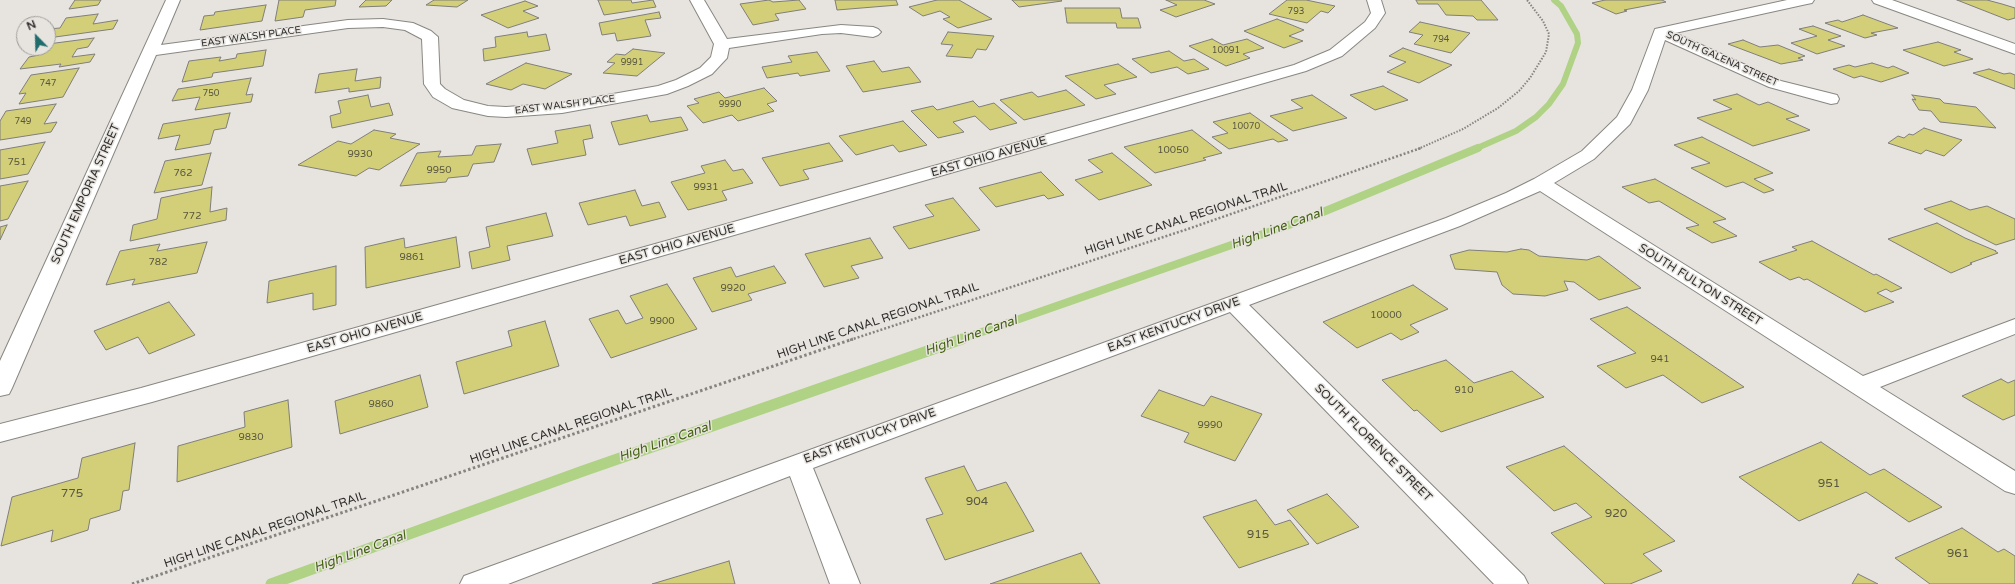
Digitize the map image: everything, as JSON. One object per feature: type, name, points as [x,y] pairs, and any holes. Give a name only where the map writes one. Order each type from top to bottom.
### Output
[{"type":"street","name":"SOUTH EMPORIA STREET","points":[[0,388],[173,0]]},
{"type":"street","points":[[697,0],[722,44],[822,30],[841,29],[873,32]]},
{"type":"street","name":"EAST OHIO AVENUE","points":[[0,433],[150,394],[1279,75],[1324,59],[1349,44],[1370,25],[1377,16],[1378,8],[1374,0]]},
{"type":"street","points":[[1660,32],[1807,0]]},
{"type":"street","points":[[1879,0],[2015,49]]},
{"type":"street","name":"EAST WALSH PLACE","points":[[149,51],[348,24],[382,23],[408,26],[417,29],[430,38],[432,84],[439,93],[458,104],[488,111],[506,112],[562,108],[661,90],[682,83],[706,71],[719,58],[722,44]]},
{"type":"street","name":"SOUTH GALENA STREET","points":[[1660,32],[1775,84],[1831,99]]},
{"type":"street","name":"EAST KENTUCKY DRIVE","points":[[475,584],[798,463],[1474,214],[1541,183],[1588,155],[1624,120],[1640,90],[1660,32]]},
{"type":"street","name":"SOUTH FULTON STREET","points":[[1541,183],[2015,484]]},
{"type":"street","name":"SOUTH FLORENCE STREET","points":[[1234,303],[1513,584]]},
{"type":"street","points":[[1859,386],[2015,326]]},
{"type":"street","points":[[798,463],[845,584]]},
{"type":"path","name":"HIGH LINE CANAL REGIONAL TRAIL","points":[[132,584],[563,439],[899,323],[1193,228],[1424,147],[1463,130],[1498,108],[1519,91],[1530,78],[1546,52],[1549,34],[1544,21],[1527,0]]},
{"type":"building","points":[[75,0],[101,0],[98,5],[69,9]]},
{"type":"building","points":[[279,0],[336,0],[335,6],[305,10],[303,17],[275,21]]},
{"type":"building","points":[[366,0],[392,0],[386,6],[359,7]]},
{"type":"building","points":[[434,0],[468,0],[457,7],[426,5]]},
{"type":"building","points":[[598,0],[631,0],[632,3],[653,0],[656,7],[604,15]]},
{"type":"building","points":[[769,0],[773,2],[799,0],[806,9],[775,14],[779,20],[753,25],[740,4]]},
{"type":"building","points":[[835,0],[896,0],[898,5],[837,10]]},
{"type":"building","points":[[937,0],[959,0],[992,19],[958,28],[943,19],[950,17],[940,11],[923,16],[909,7]]},
{"type":"building","points":[[1012,0],[1061,0],[1062,1],[1019,7]]},
{"type":"building","points":[[1166,0],[1204,0],[1215,4],[1176,17],[1160,10],[1177,5]]},
{"type":"building","points":[[1287,0],[1306,0],[1335,6],[1328,13],[1321,11],[1307,23],[1269,14]]},
{"type":"building","points":[[1416,0],[1481,0],[1498,20],[1477,20],[1473,16],[1446,15],[1438,4],[1418,4]]},
{"type":"building","points":[[1605,0],[1662,0],[1666,2],[1624,10],[1627,11],[1616,14],[1592,3]]},
{"type":"building","points":[[1957,0],[1987,0],[2015,8],[2015,18],[2008,20]]},
{"type":"building","points":[[525,1],[538,6],[523,11],[539,18],[508,28],[481,15]]},
{"type":"building","points":[[266,5],[262,21],[200,30],[204,16],[214,15],[215,12]]},
{"type":"building","points":[[1065,8],[1120,8],[1122,18],[1138,18],[1141,28],[1117,28],[1116,23],[1067,23]]},
{"type":"building","points":[[659,12],[661,18],[645,20],[651,36],[617,41],[615,33],[602,35],[599,23]]},
{"type":"building","points":[[98,14],[93,24],[118,20],[113,29],[56,37],[56,28],[60,28],[66,18]]},
{"type":"building","points":[[1863,15],[1898,28],[1871,33],[1877,35],[1865,38],[1825,23],[1838,20],[1842,22]]},
{"type":"building","points":[[1277,19],[1304,30],[1289,36],[1303,41],[1284,48],[1244,31]]},
{"type":"building","points":[[1420,22],[1470,33],[1451,53],[1414,44],[1423,35],[1409,32]]},
{"type":"building","points":[[1813,26],[1841,36],[1828,40],[1845,46],[1817,54],[1791,43],[1817,36],[1799,29]]},
{"type":"building","points":[[527,32],[528,37],[546,34],[550,50],[484,61],[483,49],[496,47],[495,37]]},
{"type":"building","points":[[948,32],[994,36],[986,50],[977,49],[972,58],[946,56],[953,45],[941,44]]},
{"type":"building","points":[[94,38],[88,47],[77,49],[72,57],[95,54],[90,62],[59,67],[61,64],[20,69],[29,57],[56,56],[56,43]]},
{"type":"building","points":[[1212,39],[1223,45],[1247,39],[1264,48],[1243,54],[1250,58],[1226,66],[1189,46]]},
{"type":"building","points":[[1743,40],[1760,47],[1778,45],[1805,56],[1798,58],[1803,60],[1781,64],[1728,44]]},
{"type":"building","points":[[1938,42],[1961,50],[1954,52],[1973,59],[1944,66],[1903,50]]},
{"type":"building","points":[[1403,48],[1452,65],[1419,83],[1387,72],[1406,62],[1389,56]]},
{"type":"building","points":[[633,49],[665,53],[637,76],[603,73],[615,63],[607,62],[616,54],[625,55]]},
{"type":"building","points":[[266,50],[263,66],[213,73],[212,77],[182,82],[189,61],[221,57],[219,61],[236,58],[237,54]]},
{"type":"building","points":[[1169,51],[1184,61],[1194,59],[1209,69],[1188,74],[1177,67],[1151,73],[1132,59]]},
{"type":"building","points":[[817,52],[830,71],[800,76],[798,73],[767,78],[762,67],[792,62],[788,56]]},
{"type":"building","points":[[874,61],[882,72],[909,67],[921,82],[863,92],[846,66]]},
{"type":"building","points":[[526,63],[572,74],[545,89],[523,84],[511,90],[486,84]]},
{"type":"building","points":[[1872,63],[1888,68],[1893,66],[1909,73],[1881,82],[1861,76],[1854,78],[1833,69],[1849,65],[1855,67]]},
{"type":"building","points":[[1118,64],[1137,77],[1104,85],[1116,94],[1096,99],[1065,76]]},
{"type":"building","points":[[79,68],[63,97],[19,104],[26,93],[19,94],[31,75]]},
{"type":"building","points":[[357,69],[355,81],[381,77],[380,88],[349,92],[349,88],[315,93],[319,74]]},
{"type":"building","points":[[1989,69],[2004,74],[2010,73],[2015,75],[2015,89],[1973,73]]},
{"type":"building","points":[[251,78],[246,95],[253,94],[251,102],[195,110],[200,97],[172,101],[178,89]]},
{"type":"building","points":[[1383,86],[1408,100],[1375,110],[1350,95]]},
{"type":"building","points":[[764,88],[777,101],[767,104],[774,111],[738,121],[732,115],[703,123],[687,106],[699,103],[694,99],[719,92],[725,98]]},
{"type":"building","points":[[1066,90],[1085,105],[1024,120],[1000,100],[1032,92],[1038,97]]},
{"type":"building","points":[[1737,94],[1759,105],[1768,102],[1799,116],[1786,119],[1810,130],[1753,146],[1697,118],[1732,109],[1713,100]]},
{"type":"building","points":[[368,95],[371,107],[389,103],[393,115],[332,128],[330,116],[341,113],[338,101]]},
{"type":"building","points":[[1312,95],[1347,118],[1293,131],[1270,116],[1303,108],[1291,100]]},
{"type":"building","points":[[1912,95],[1940,99],[1944,103],[1976,107],[1996,128],[1940,122],[1931,111],[1919,110],[1912,99],[1916,100]]},
{"type":"building","points":[[973,101],[979,107],[994,103],[1017,123],[990,130],[975,116],[953,122],[964,132],[938,138],[911,111],[933,106],[937,110]]},
{"type":"building","points":[[56,104],[44,124],[57,122],[51,132],[0,140],[0,121],[6,111]]},
{"type":"building","points":[[230,113],[226,128],[214,130],[210,144],[175,150],[180,135],[158,139],[163,124]]},
{"type":"building","points":[[1250,113],[1288,140],[1278,142],[1273,139],[1229,149],[1212,137],[1228,133],[1213,122]]},
{"type":"building","points":[[647,115],[650,122],[681,117],[688,130],[619,145],[611,122]]},
{"type":"building","points":[[903,121],[927,145],[899,152],[893,145],[856,155],[839,136]]},
{"type":"building","points":[[590,125],[593,138],[583,140],[586,155],[532,165],[527,149],[558,143],[555,131]]},
{"type":"building","points":[[1924,128],[1962,140],[1944,156],[1926,150],[1921,154],[1888,143],[1898,136],[1904,138],[1909,134],[1913,135]]},
{"type":"building","points":[[374,130],[396,134],[390,138],[420,144],[379,170],[369,168],[356,176],[298,165],[338,141],[351,144]]},
{"type":"building","points":[[1192,130],[1222,153],[1203,158],[1206,160],[1155,173],[1124,147]]},
{"type":"building","points":[[1702,137],[1773,173],[1754,179],[1774,190],[1764,193],[1743,182],[1726,187],[1691,168],[1710,163],[1674,145]]},
{"type":"building","points":[[45,142],[28,174],[0,179],[0,150]]},
{"type":"building","points":[[829,143],[843,161],[803,170],[809,179],[780,186],[762,158]]},
{"type":"building","points":[[501,144],[494,162],[473,164],[468,176],[448,178],[446,182],[400,186],[417,153],[441,151],[438,157],[472,155],[476,146]]},
{"type":"building","points":[[211,153],[202,185],[154,193],[165,161]]},
{"type":"building","points":[[1112,153],[1152,185],[1099,200],[1075,180],[1103,172],[1088,160]]},
{"type":"building","points":[[725,160],[733,171],[743,169],[753,183],[722,191],[727,200],[688,210],[671,182],[705,173],[701,166]]},
{"type":"building","points":[[1041,172],[1064,195],[1048,199],[1044,195],[996,207],[979,188]]},
{"type":"building","points":[[1655,179],[1726,219],[1713,222],[1737,236],[1712,243],[1686,228],[1699,225],[1659,201],[1649,203],[1622,187]]},
{"type":"building","points":[[28,181],[8,219],[0,221],[0,186]]},
{"type":"building","points":[[212,187],[210,212],[227,208],[226,220],[130,241],[133,225],[157,219],[161,198]]},
{"type":"building","points":[[635,190],[642,206],[659,202],[666,217],[630,226],[626,216],[588,225],[579,203]]},
{"type":"building","points":[[953,198],[980,230],[909,249],[893,227],[934,216],[925,205]]},
{"type":"building","points":[[1951,201],[1970,210],[1987,206],[2015,219],[2015,239],[1996,245],[1924,209]]},
{"type":"building","points":[[546,213],[553,236],[507,246],[510,260],[472,269],[469,252],[490,247],[486,227]]},
{"type":"building","points":[[1937,223],[1998,253],[1970,263],[1972,264],[1951,273],[1888,239]]},
{"type":"building","points":[[7,225],[0,240],[0,227]]},
{"type":"building","points":[[456,237],[460,267],[366,288],[365,247],[404,238],[405,248]]},
{"type":"building","points":[[870,238],[883,258],[851,266],[859,278],[824,287],[805,254]]},
{"type":"building","points":[[1812,241],[1874,275],[1876,274],[1902,288],[1891,292],[1886,289],[1877,293],[1894,302],[1865,312],[1807,279],[1804,280],[1799,277],[1790,280],[1759,262],[1797,250],[1792,247]]},
{"type":"building","points":[[207,242],[197,273],[132,285],[135,279],[106,285],[120,251],[160,244],[157,251]]},
{"type":"building","points":[[1521,249],[1529,250],[1539,256],[1587,260],[1599,256],[1641,288],[1599,300],[1574,282],[1564,281],[1568,290],[1545,296],[1513,294],[1502,285],[1497,272],[1455,269],[1450,255],[1469,250],[1507,252]]},
{"type":"building","points":[[336,266],[336,305],[313,310],[313,293],[267,303],[269,281]]},
{"type":"building","points":[[774,266],[786,283],[748,294],[752,300],[712,312],[693,278],[731,267],[736,277]]},
{"type":"building","points":[[667,284],[697,329],[611,358],[589,319],[618,310],[626,324],[643,318],[630,296]]},
{"type":"building","points":[[1413,285],[1448,309],[1410,325],[1419,332],[1401,340],[1391,333],[1357,348],[1323,322]]},
{"type":"building","points":[[169,302],[195,335],[149,354],[138,337],[106,350],[94,331]]},
{"type":"building","points":[[1627,307],[1744,387],[1702,403],[1663,375],[1626,388],[1597,366],[1636,353],[1590,319]]},
{"type":"building","points":[[545,321],[559,366],[464,394],[456,362],[512,346],[508,331]]},
{"type":"building","points":[[1446,360],[1474,383],[1512,371],[1544,397],[1441,432],[1417,410],[1414,411],[1382,380]]},
{"type":"building","points":[[420,375],[428,407],[340,434],[335,401]]},
{"type":"building","points":[[2001,379],[2008,383],[2015,380],[2015,415],[2003,420],[1962,396]]},
{"type":"building","points":[[1159,390],[1204,406],[1211,396],[1262,414],[1235,461],[1184,442],[1189,433],[1141,416]]},
{"type":"building","points":[[288,400],[292,447],[177,482],[178,446],[245,427],[244,412]]},
{"type":"building","points":[[1821,442],[1870,475],[1884,469],[1942,507],[1909,522],[1866,492],[1799,521],[1739,477]]},
{"type":"building","points":[[135,443],[129,490],[123,491],[120,510],[90,519],[88,530],[51,542],[53,530],[1,546],[12,497],[78,478],[82,458]]},
{"type":"building","points":[[1564,446],[1675,541],[1643,554],[1662,571],[1630,584],[1605,584],[1551,533],[1592,517],[1576,503],[1554,511],[1506,467]]},
{"type":"building","points":[[964,466],[977,491],[1006,482],[1034,531],[945,560],[926,519],[943,514],[925,478]]},
{"type":"building","points":[[1327,494],[1359,527],[1317,544],[1287,510]]},
{"type":"building","points":[[1256,500],[1275,525],[1290,520],[1309,544],[1239,568],[1203,517]]},
{"type":"building","points":[[1962,528],[1998,552],[2004,549],[2015,556],[2015,584],[1930,584],[1895,558]]},
{"type":"building","points":[[1081,553],[1100,584],[990,584]]},
{"type":"building","points":[[729,561],[735,584],[652,584]]},
{"type":"building","points":[[1858,574],[1878,584],[1852,584]]},
{"type":"waterway","name":"High Line Canal","points":[[1475,149],[1516,131],[1536,117],[1549,104],[1563,84],[1578,43],[1577,34],[1561,6],[1554,0]]},
{"type":"waterway","name":"High Line Canal","points":[[959,340],[1306,219],[1478,148]]},
{"type":"waterway","name":"High Line Canal","points":[[271,584],[583,471],[962,339]]}]
